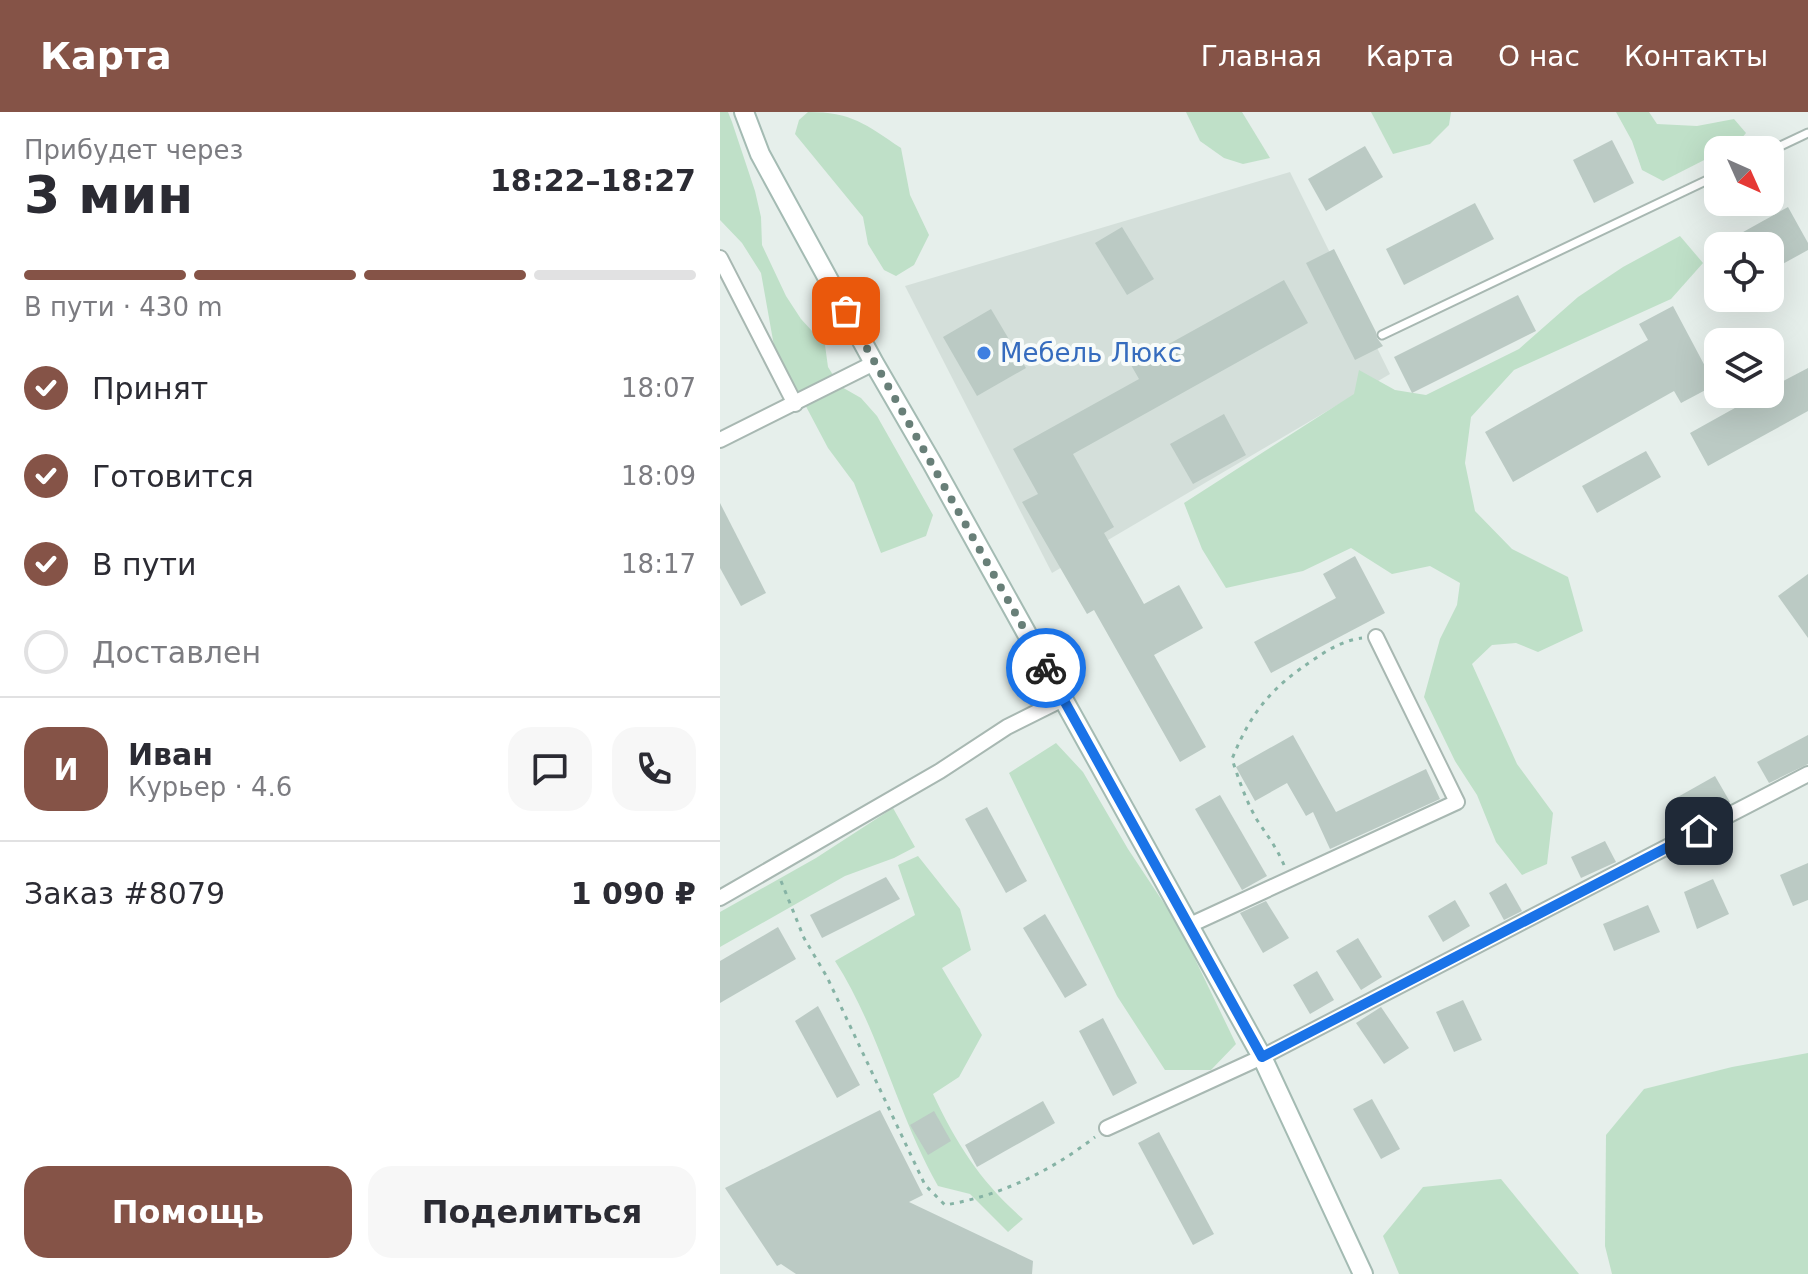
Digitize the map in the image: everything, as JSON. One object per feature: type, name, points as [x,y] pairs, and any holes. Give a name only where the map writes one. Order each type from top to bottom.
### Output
[{"type":"main road","points":[[744,112],[760,154],[874,363],[1262,1057],[1363,1274]]},
{"type":"street","points":[[720,258],[795,404]]},
{"type":"street","points":[[720,440],[874,363]]},
{"type":"street","points":[[1190,925],[1457,802],[1376,637]]},
{"type":"street","points":[[720,898],[940,771],[1007,727],[1063,699]]},
{"type":"street","points":[[1107,1128],[1262,1057],[1808,774]]},
{"type":"lane","points":[[1784,144],[1808,133]]},
{"type":"lane","points":[[1382,335],[1704,182]]},
{"type":"path","points":[[1290,879],[1274,843],[1241,788],[1232,759],[1258,708],[1283,680],[1328,650],[1354,639],[1376,637]]},
{"type":"path","points":[[776,866],[804,938],[827,977],[925,1185],[945,1205],[976,1200],[1021,1184],[1084,1146],[1107,1128]]},
{"type":"shaded area","points":[[1290,172],[1390,374],[1052,573],[905,286]]},
{"type":"green space","points":[[720,112],[728,112],[732,122],[755,191],[761,217],[762,245],[786,296],[801,319],[825,345],[828,367],[840,386],[861,398],[877,416],[933,515],[926,536],[881,553],[854,483],[828,448],[774,346],[761,273],[742,243],[720,220]]},
{"type":"green space","points":[[808,112],[836,114],[858,121],[901,148],[910,195],[929,235],[914,265],[896,276],[884,270],[868,244],[863,217],[795,134],[799,120]]},
{"type":"green space","points":[[1186,112],[1242,112],[1270,158],[1243,164],[1224,158],[1200,141]]},
{"type":"green space","points":[[1371,112],[1451,112],[1449,125],[1430,144],[1393,154]]},
{"type":"green space","points":[[1616,112],[1649,112],[1657,124],[1697,126],[1734,119],[1746,133],[1743,136],[1704,136],[1704,160],[1663,181],[1642,170],[1632,141]]},
{"type":"green space","points":[[1680,236],[1703,263],[1671,299],[1514,370],[1471,417],[1465,463],[1475,511],[1512,549],[1568,577],[1583,631],[1538,652],[1516,643],[1492,645],[1472,664],[1517,764],[1553,813],[1547,864],[1522,875],[1496,842],[1477,795],[1455,761],[1424,697],[1440,639],[1457,605],[1460,583],[1430,566],[1392,574],[1351,548],[1303,571],[1226,588],[1202,549],[1184,503],[1354,394],[1359,370],[1395,390],[1426,395],[1519,349],[1578,297],[1623,267]]},
{"type":"green space","points":[[1056,743],[1083,772],[1128,849],[1179,926],[1236,1044],[1211,1070],[1165,1070],[1117,996],[1009,773]]},
{"type":"green space","points":[[893,808],[915,847],[845,876],[720,947],[720,912],[816,858]]},
{"type":"green space","points":[[918,856],[960,909],[971,950],[942,968],[982,1035],[959,1077],[933,1094],[971,1162],[1023,1219],[1008,1232],[970,1194],[938,1186],[911,1130],[877,1044],[835,961],[915,915],[898,865]]},
{"type":"green space","points":[[1808,1053],[1808,1274],[1612,1274],[1605,1246],[1606,1135],[1644,1089],[1732,1067]]},
{"type":"green space","points":[[1501,1179],[1579,1274],[1399,1274],[1383,1236],[1423,1187]]},
{"type":"building","points":[[1612,140],[1634,183],[1594,203],[1573,160]]},
{"type":"building","points":[[1365,146],[1383,177],[1326,211],[1308,179]]},
{"type":"building","points":[[1475,203],[1494,239],[1404,285],[1386,249]]},
{"type":"building","points":[[1788,207],[1808,243],[1808,250],[1784,263],[1784,232],[1743,232],[1772,216],[1784,216],[1784,209]]},
{"type":"building","points":[[1122,227],[1154,279],[1127,295],[1095,243]]},
{"type":"building","points":[[1334,249],[1383,346],[1355,360],[1306,263]]},
{"type":"building","points":[[1284,280],[1308,323],[1073,454],[1114,527],[1104,533],[1144,604],[1179,585],[1203,628],[1154,655],[1206,747],[1180,762],[1094,610],[1087,614],[1022,502],[1038,494],[1013,449],[1139,379],[1131,365]]},
{"type":"building","points":[[1518,295],[1536,331],[1412,393],[1394,357]]},
{"type":"building","points":[[1673,306],[1704,364],[1704,391],[1681,403],[1674,391],[1513,482],[1485,432],[1648,340],[1639,324]]},
{"type":"building","name":"Мебель Люкс","points":[[991,309],[1026,368],[977,396],[943,337]]},
{"type":"building","points":[[1808,368],[1808,411],[1708,466],[1690,433],[1735,408],[1784,408],[1784,381]]},
{"type":"building","points":[[1224,414],[1246,455],[1193,484],[1170,444]]},
{"type":"building","points":[[1646,451],[1661,477],[1597,513],[1582,486]]},
{"type":"building","points":[[720,503],[766,593],[741,606],[720,568]]},
{"type":"building","points":[[1355,556],[1385,613],[1271,673],[1254,642],[1336,598],[1323,574]]},
{"type":"building","points":[[1808,574],[1808,638],[1778,596]]},
{"type":"building","points":[[1293,735],[1336,812],[1426,769],[1440,799],[1330,849],[1313,812],[1306,816],[1287,783],[1255,801],[1236,767]]},
{"type":"building","points":[[1808,735],[1808,764],[1769,783],[1757,762]]},
{"type":"building","points":[[1715,776],[1730,802],[1690,824],[1676,798]]},
{"type":"building","points":[[1220,795],[1267,876],[1242,890],[1195,809]]},
{"type":"building","points":[[987,807],[1027,881],[1006,893],[965,819]]},
{"type":"building","points":[[1605,841],[1616,862],[1581,878],[1571,857]]},
{"type":"building","points":[[1808,863],[1808,900],[1793,906],[1780,875]]},
{"type":"building","points":[[886,877],[900,899],[822,938],[810,915]]},
{"type":"building","points":[[1713,879],[1729,914],[1697,929],[1684,892]]},
{"type":"building","points":[[1506,883],[1522,911],[1504,920],[1489,893]]},
{"type":"building","points":[[1455,900],[1470,926],[1443,942],[1428,916]]},
{"type":"building","points":[[1266,901],[1289,938],[1263,953],[1240,913]]},
{"type":"building","points":[[1648,905],[1660,932],[1614,951],[1603,924]]},
{"type":"building","points":[[1045,914],[1087,985],[1065,998],[1023,928]]},
{"type":"building","points":[[778,927],[796,959],[720,1003],[720,961]]},
{"type":"building","points":[[1358,938],[1382,977],[1361,990],[1336,951]]},
{"type":"building","points":[[1317,971],[1334,1000],[1310,1014],[1293,985]]},
{"type":"building","points":[[1463,1000],[1482,1040],[1454,1052],[1436,1012]]},
{"type":"building","points":[[818,1006],[860,1085],[837,1098],[795,1021]]},
{"type":"building","points":[[1381,1007],[1409,1048],[1384,1064],[1356,1023]]},
{"type":"building","points":[[1103,1018],[1137,1083],[1113,1096],[1079,1031]]},
{"type":"building","points":[[1372,1099],[1400,1149],[1381,1159],[1353,1109]]},
{"type":"building","points":[[1043,1101],[1055,1123],[977,1167],[965,1145]]},
{"type":"building","points":[[880,1110],[923,1195],[909,1202],[1033,1261],[1032,1274],[796,1274],[781,1264],[777,1266],[725,1188]]},
{"type":"building","points":[[934,1111],[951,1141],[928,1155],[910,1125]]},
{"type":"building","points":[[1159,1132],[1214,1234],[1193,1245],[1138,1143]]},
{"type":"way so far","points":[[846,311],[1046,668]]},
{"type":"place","name":"Мебель Люкс","points":[[984,353]]},
{"type":"route","points":[[1046,668],[1262,1057],[1699,831]]}]
